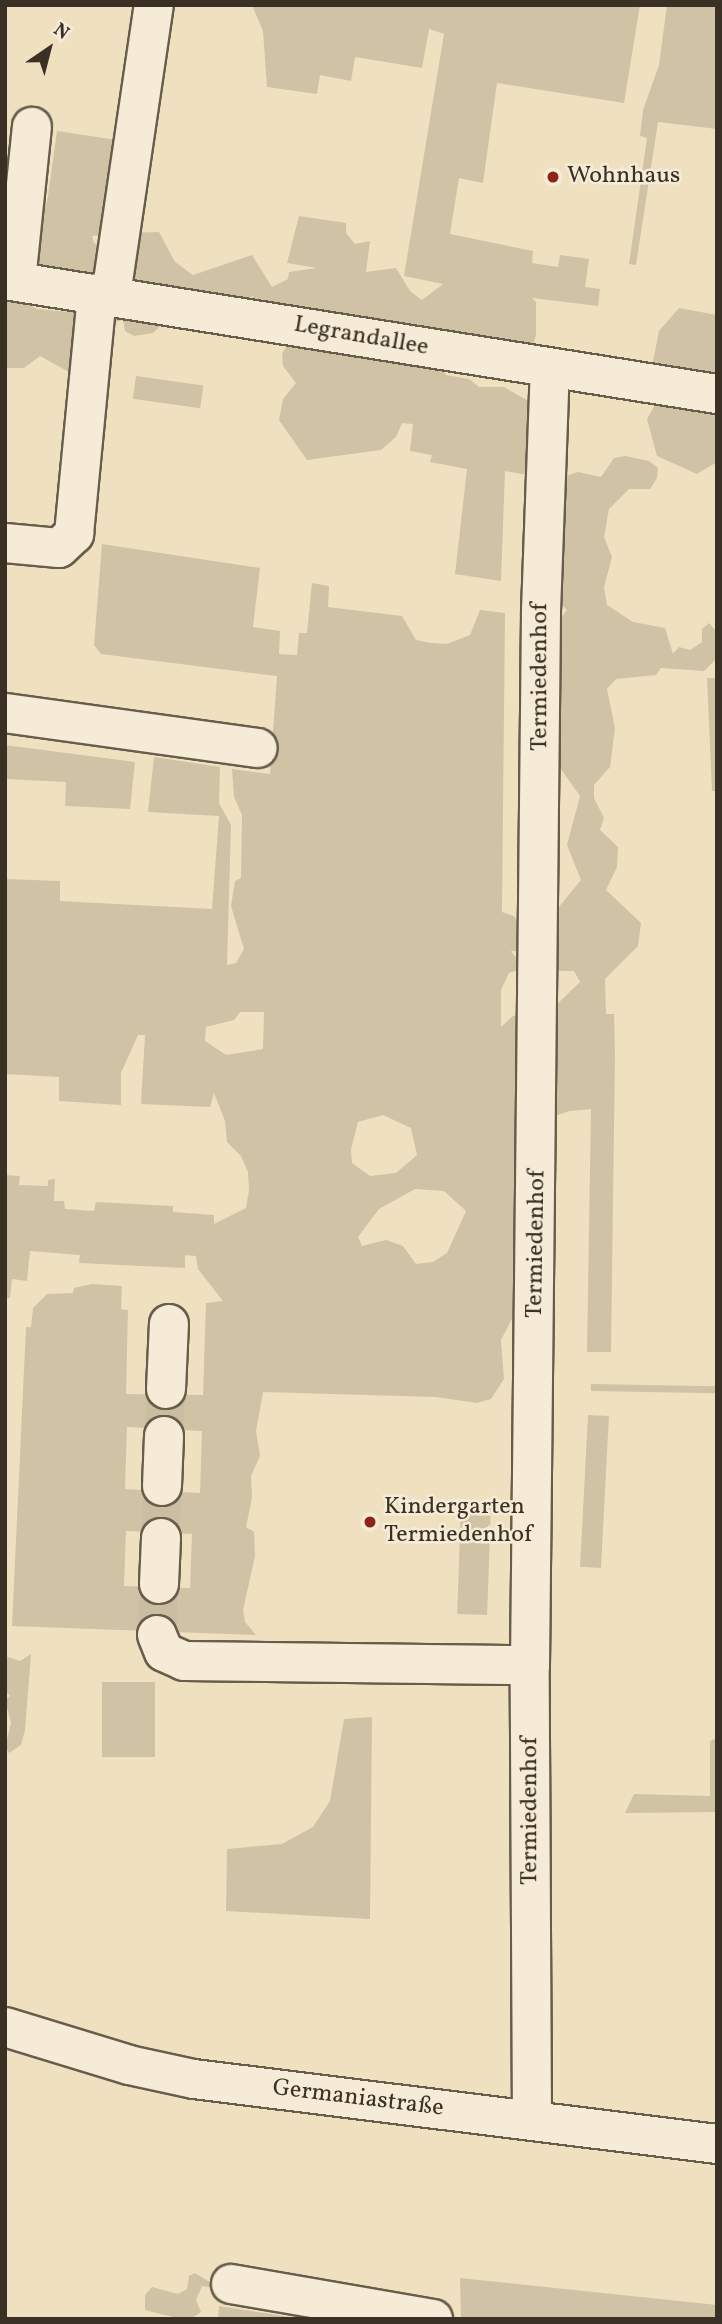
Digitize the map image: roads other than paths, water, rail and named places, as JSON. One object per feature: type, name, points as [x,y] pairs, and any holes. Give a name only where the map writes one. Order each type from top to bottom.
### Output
[{"type":"street","points":[[5,543],[59,548],[74,534],[104,294],[154,5]]},
{"type":"street","points":[[11,281],[32,127]]},
{"type":"street","name":"Legrandallee","points":[[11,281],[717,394]]},
{"type":"street","name":"Termiedenhof","points":[[532,2120],[530,1665],[541,611],[550,369]]},
{"type":"street","points":[[5,713],[258,748]]},
{"type":"street","points":[[166,1389],[170,1324]]},
{"type":"street","points":[[162,1486],[164,1436]]},
{"type":"street","points":[[159,1584],[161,1538]]},
{"type":"street","points":[[157,1635],[164,1653],[184,1661],[530,1665]]},
{"type":"street","name":"Germaniastraße","points":[[5,2027],[130,2065],[194,2079],[717,2144]]},
{"type":"street","points":[[232,2284],[433,2319]]},
{"type":"tunnel","points":[[164,1436],[166,1389]]},
{"type":"tunnel","points":[[161,1538],[162,1486]]},
{"type":"tunnel","points":[[157,1635],[159,1584]]},
{"type":"place","name":"Wohnhaus","points":[[553,177]]},
{"type":"place","name":"Kindergarten Termiedenhof","points":[[370,1522]]}]
